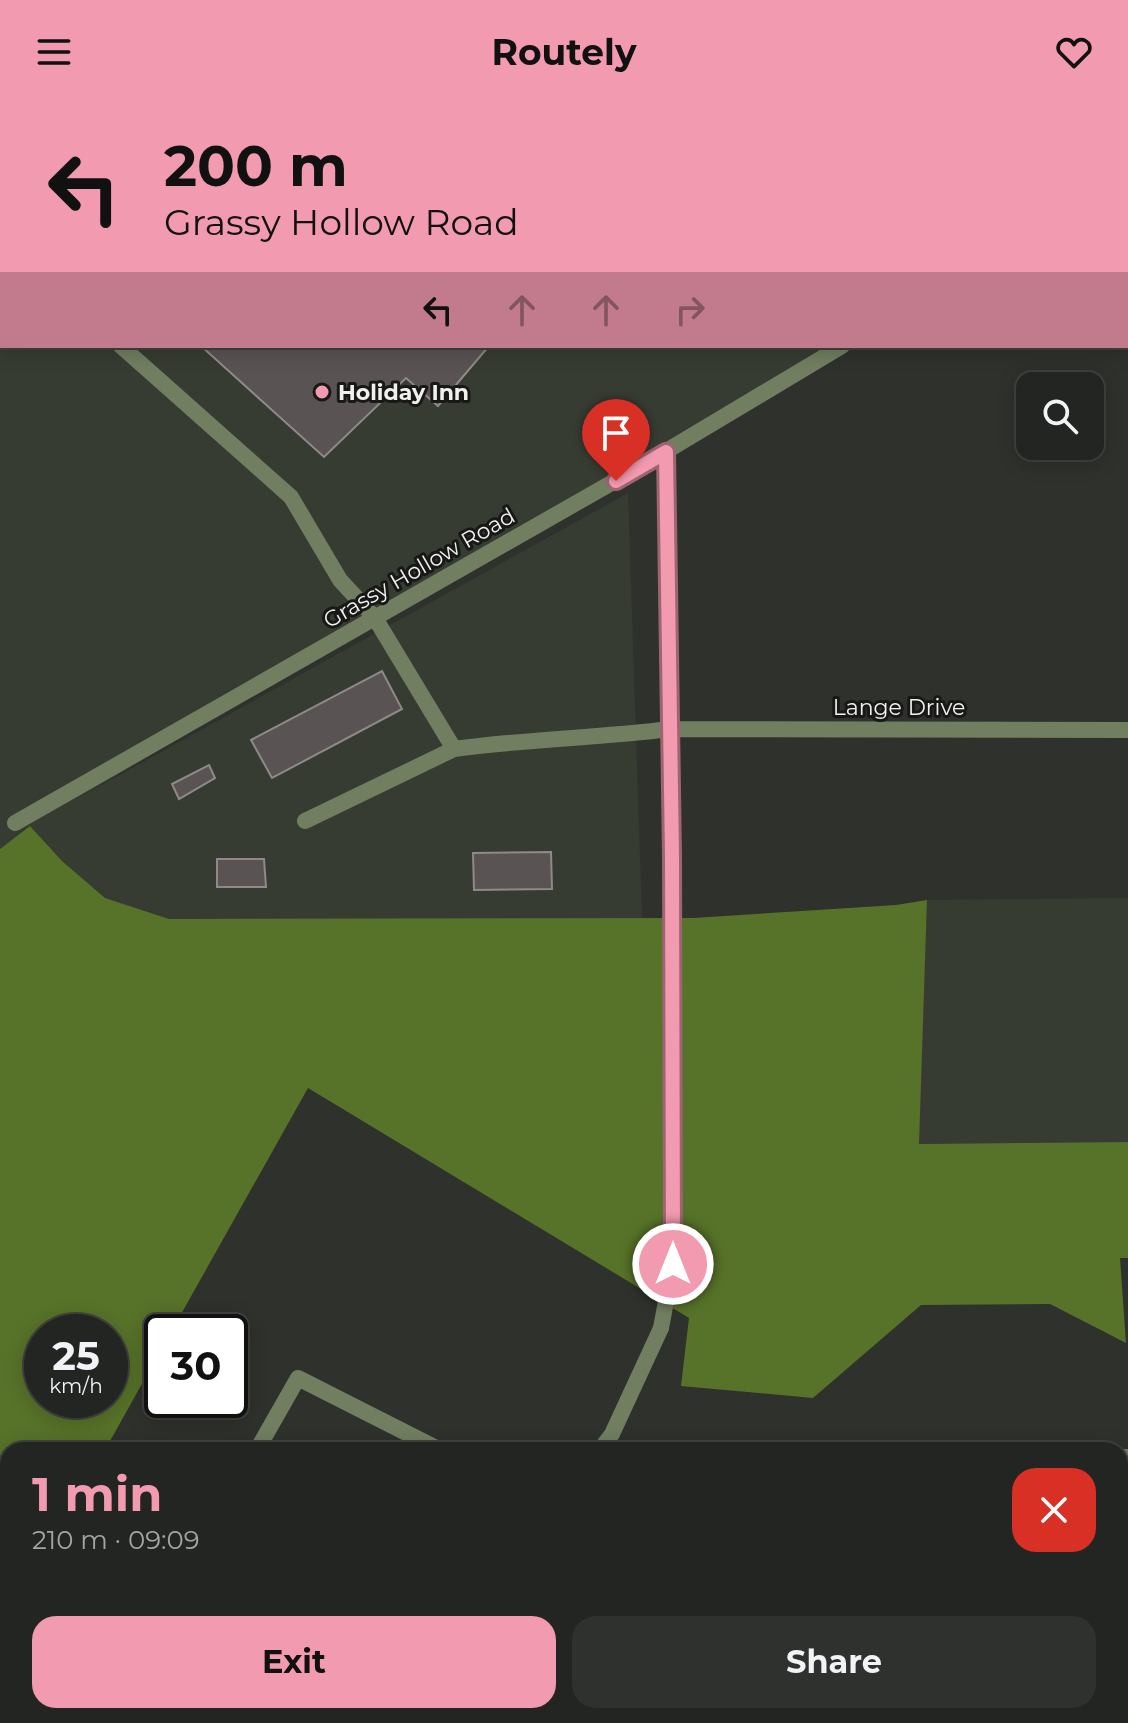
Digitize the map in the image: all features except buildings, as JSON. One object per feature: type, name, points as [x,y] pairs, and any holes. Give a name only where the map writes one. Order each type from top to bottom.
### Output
[{"type":"street","points":[[123,348],[291,497],[340,580],[375,618],[454,749]]},
{"type":"street","name":"Grassy Hollow Road","points":[[15,823],[666,452],[839,348]]},
{"type":"street","points":[[606,1442],[661,1328],[673,1264],[666,452]]},
{"type":"street","name":"Lange Drive","points":[[305,821],[454,749],[507,742],[670,729],[1128,730]]},
{"type":"street","points":[[262,1442],[298,1378],[424,1442]]},
{"type":"shaded area","points":[[0,348],[839,348],[73,801],[628,493],[642,919],[168,919],[105,898],[62,861],[30,826],[0,849]]},
{"type":"shaded area","points":[[1128,898],[1128,1142],[918,1144],[927,900]]},
{"type":"green space","points":[[30,826],[62,861],[105,898],[169,919],[693,918],[896,905],[927,900],[919,1144],[1128,1142],[1128,1258],[1120,1258],[1126,1343],[1050,1304],[921,1305],[813,1398],[681,1386],[689,1318],[308,1088],[181,1314],[144,1314],[144,1380],[128,1409],[128,1314],[24,1314],[24,1418],[123,1418],[109,1442],[0,1442],[0,849]]},
{"type":"place","name":"Holiday Inn","points":[[322,392]]},
{"type":"route","points":[[616,481],[666,452],[672,856],[673,1264]]}]
